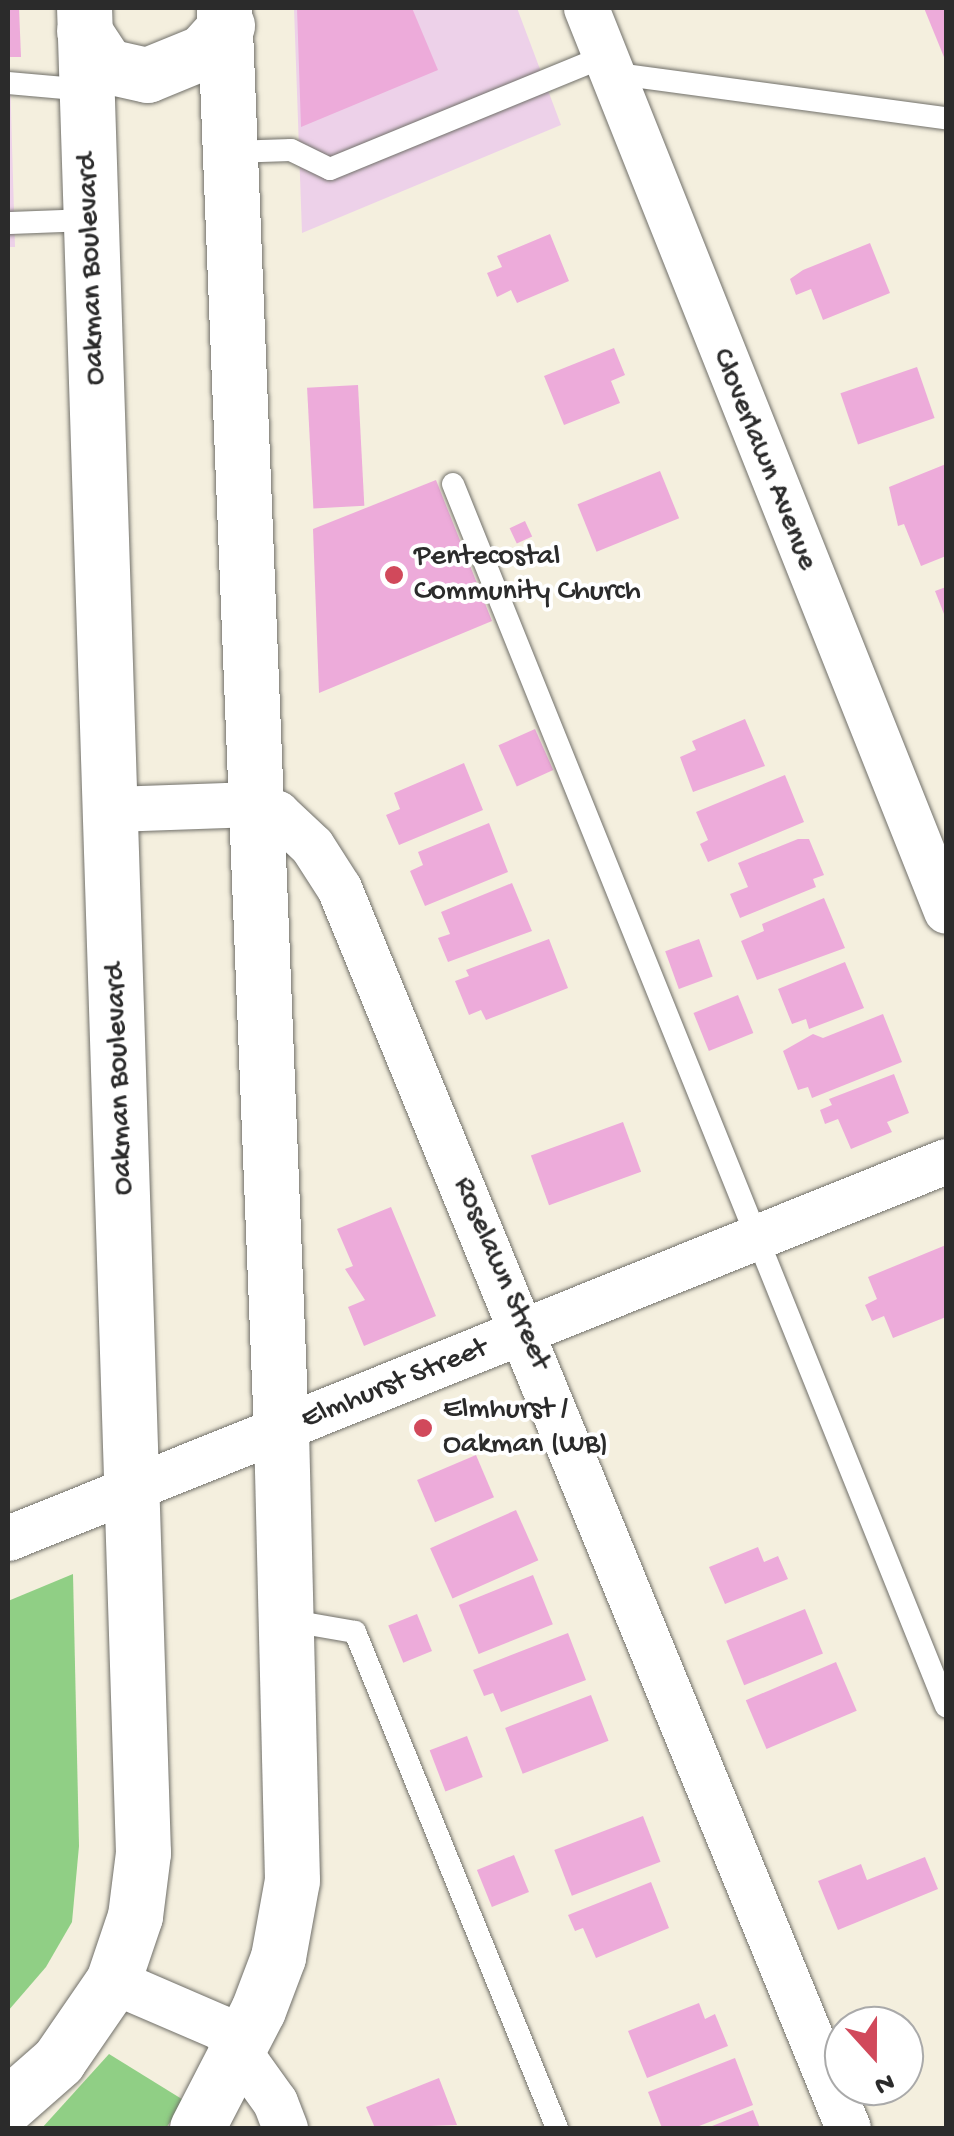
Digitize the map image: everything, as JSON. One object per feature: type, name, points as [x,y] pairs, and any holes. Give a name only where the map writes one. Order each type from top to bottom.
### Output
[{"type":"street","name":"Cloverlawn Avenue","points":[[586,8],[946,911]]},
{"type":"street","points":[[84,20],[107,66],[146,75],[203,52],[225,16]]},
{"type":"street","points":[[197,2128],[278,1957],[292,1880],[281,1431],[225,16]]},
{"type":"street","name":"Oakman Boulevard","points":[[8,2106],[58,2061],[113,1981],[135,1916],[144,1853],[84,20]]},
{"type":"street","points":[[112,809],[254,804]]},
{"type":"street","name":"Roselawn Street","points":[[254,804],[277,813],[312,846],[339,888],[848,2128]]},
{"type":"street","name":"Elmhurst Street","points":[[8,1538],[525,1334],[946,1161]]},
{"type":"street","points":[[113,1981],[222,2028],[286,2128]]},
{"type":"lane","points":[[231,152],[291,150],[330,169],[608,65],[946,118]]},
{"type":"lane","points":[[8,83],[87,90]]},
{"type":"lane","points":[[8,223],[91,220]]},
{"type":"lane","points":[[453,484],[946,1706]]},
{"type":"lane","points":[[286,1620],[354,1632],[557,2128]]},
{"type":"shaded area","points":[[8,8],[15,247],[8,247]]},
{"type":"shaded area","points":[[294,8],[517,8],[561,125],[302,233]]},
{"type":"green space","points":[[73,1574],[79,1846],[72,1922],[46,1967],[8,2011],[8,1601]]},
{"type":"green space","points":[[109,2054],[185,2101],[166,2128],[42,2128]]},
{"type":"building","points":[[8,8],[19,8],[21,57],[8,57]]},
{"type":"building","points":[[297,8],[412,8],[438,70],[301,127]]},
{"type":"building","points":[[924,8],[946,8],[946,62]]},
{"type":"building","points":[[550,234],[569,281],[517,303],[511,290],[497,297],[487,273],[502,267],[497,256]]},
{"type":"building","points":[[870,243],[890,293],[823,320],[811,289],[796,295],[790,279]]},
{"type":"building","points":[[614,348],[625,375],[611,381],[620,403],[564,425],[544,376]]},
{"type":"building","points":[[917,367],[935,418],[858,444],[840,393]]},
{"type":"building","points":[[358,385],[364,506],[313,509],[307,388]]},
{"type":"building","points":[[946,464],[946,556],[921,566],[904,524],[898,526],[889,487]]},
{"type":"building","points":[[660,471],[679,518],[597,552],[577,504]]},
{"type":"building","name":"Pentecostal Community Church","points":[[436,480],[492,621],[319,693],[313,529]]},
{"type":"building","points":[[525,521],[532,536],[517,544],[510,528]]},
{"type":"building","points":[[946,587],[946,619],[935,591]]},
{"type":"building","points":[[745,719],[765,766],[693,792],[680,757],[696,750],[692,741]]},
{"type":"building","points":[[535,729],[553,770],[517,786],[498,745]]},
{"type":"building","points":[[464,763],[483,810],[399,845],[386,815],[400,809],[394,793]]},
{"type":"building","points":[[785,775],[804,822],[708,862],[700,844],[708,840],[696,812]]},
{"type":"building","points":[[489,823],[508,872],[425,906],[410,871],[423,865],[418,852]]},
{"type":"building","points":[[798,839],[809,839],[824,875],[813,879],[816,887],[740,918],[730,894],[748,887],[738,863]]},
{"type":"building","points":[[512,883],[532,931],[448,962],[438,938],[450,934],[441,912]]},
{"type":"building","points":[[824,898],[845,948],[757,980],[741,941],[764,931],[762,924]]},
{"type":"building","points":[[549,939],[568,988],[486,1020],[481,1010],[469,1015],[455,981],[469,976],[466,970]]},
{"type":"building","points":[[699,939],[713,977],[679,989],[665,951]]},
{"type":"building","points":[[845,962],[864,1008],[809,1029],[806,1019],[792,1024],[778,989]]},
{"type":"building","points":[[738,995],[753,1033],[709,1051],[693,1013]]},
{"type":"building","points":[[883,1014],[902,1062],[812,1098],[808,1087],[798,1090],[783,1051],[813,1034],[823,1038]]},
{"type":"building","points":[[894,1074],[909,1113],[887,1122],[892,1132],[851,1149],[838,1119],[825,1124],[820,1110],[832,1105],[829,1099]]},
{"type":"building","points":[[623,1122],[641,1172],[549,1205],[531,1156]]},
{"type":"building","points":[[391,1207],[436,1316],[364,1346],[348,1307],[365,1300],[345,1269],[353,1266],[337,1229]]},
{"type":"building","points":[[946,1245],[946,1317],[893,1338],[884,1316],[872,1321],[865,1305],[877,1299],[868,1277]]},
{"type":"building","points":[[476,1455],[494,1497],[435,1522],[417,1480]]},
{"type":"building","points":[[516,1510],[538,1560],[452,1598],[430,1548]]},
{"type":"building","points":[[758,1547],[764,1562],[778,1556],[788,1579],[725,1604],[709,1567]]},
{"type":"building","points":[[533,1575],[553,1624],[479,1654],[459,1605]]},
{"type":"building","points":[[805,1609],[823,1654],[744,1685],[726,1641]]},
{"type":"building","points":[[417,1614],[432,1651],[403,1663],[388,1626]]},
{"type":"building","points":[[568,1633],[586,1680],[501,1712],[493,1693],[484,1696],[473,1670]]},
{"type":"building","points":[[836,1662],[857,1711],[766,1749],[746,1700]]},
{"type":"building","points":[[591,1695],[609,1741],[523,1774],[505,1728]]},
{"type":"building","points":[[467,1736],[483,1777],[445,1791],[430,1750]]},
{"type":"building","points":[[643,1816],[661,1862],[572,1896],[554,1850]]},
{"type":"building","points":[[514,1855],[529,1892],[492,1907],[477,1870]]},
{"type":"building","points":[[925,1857],[938,1889],[838,1930],[818,1881],[861,1864],[867,1880]]},
{"type":"building","points":[[651,1882],[669,1928],[596,1958],[583,1928],[575,1931],[568,1915]]},
{"type":"building","points":[[699,2003],[705,2019],[715,2014],[728,2046],[647,2078],[628,2031]]},
{"type":"building","points":[[735,2058],[753,2105],[694,2128],[662,2128],[648,2092]]},
{"type":"building","points":[[439,2078],[457,2125],[375,2128],[366,2107]]},
{"type":"building","points":[[753,2110],[760,2128],[707,2128]]},
{"type":"place","name":"Pentecostal Community Church","points":[[394,575]]},
{"type":"place","name":"Elmhurst / Oakman (WB)","points":[[423,1428]]}]
